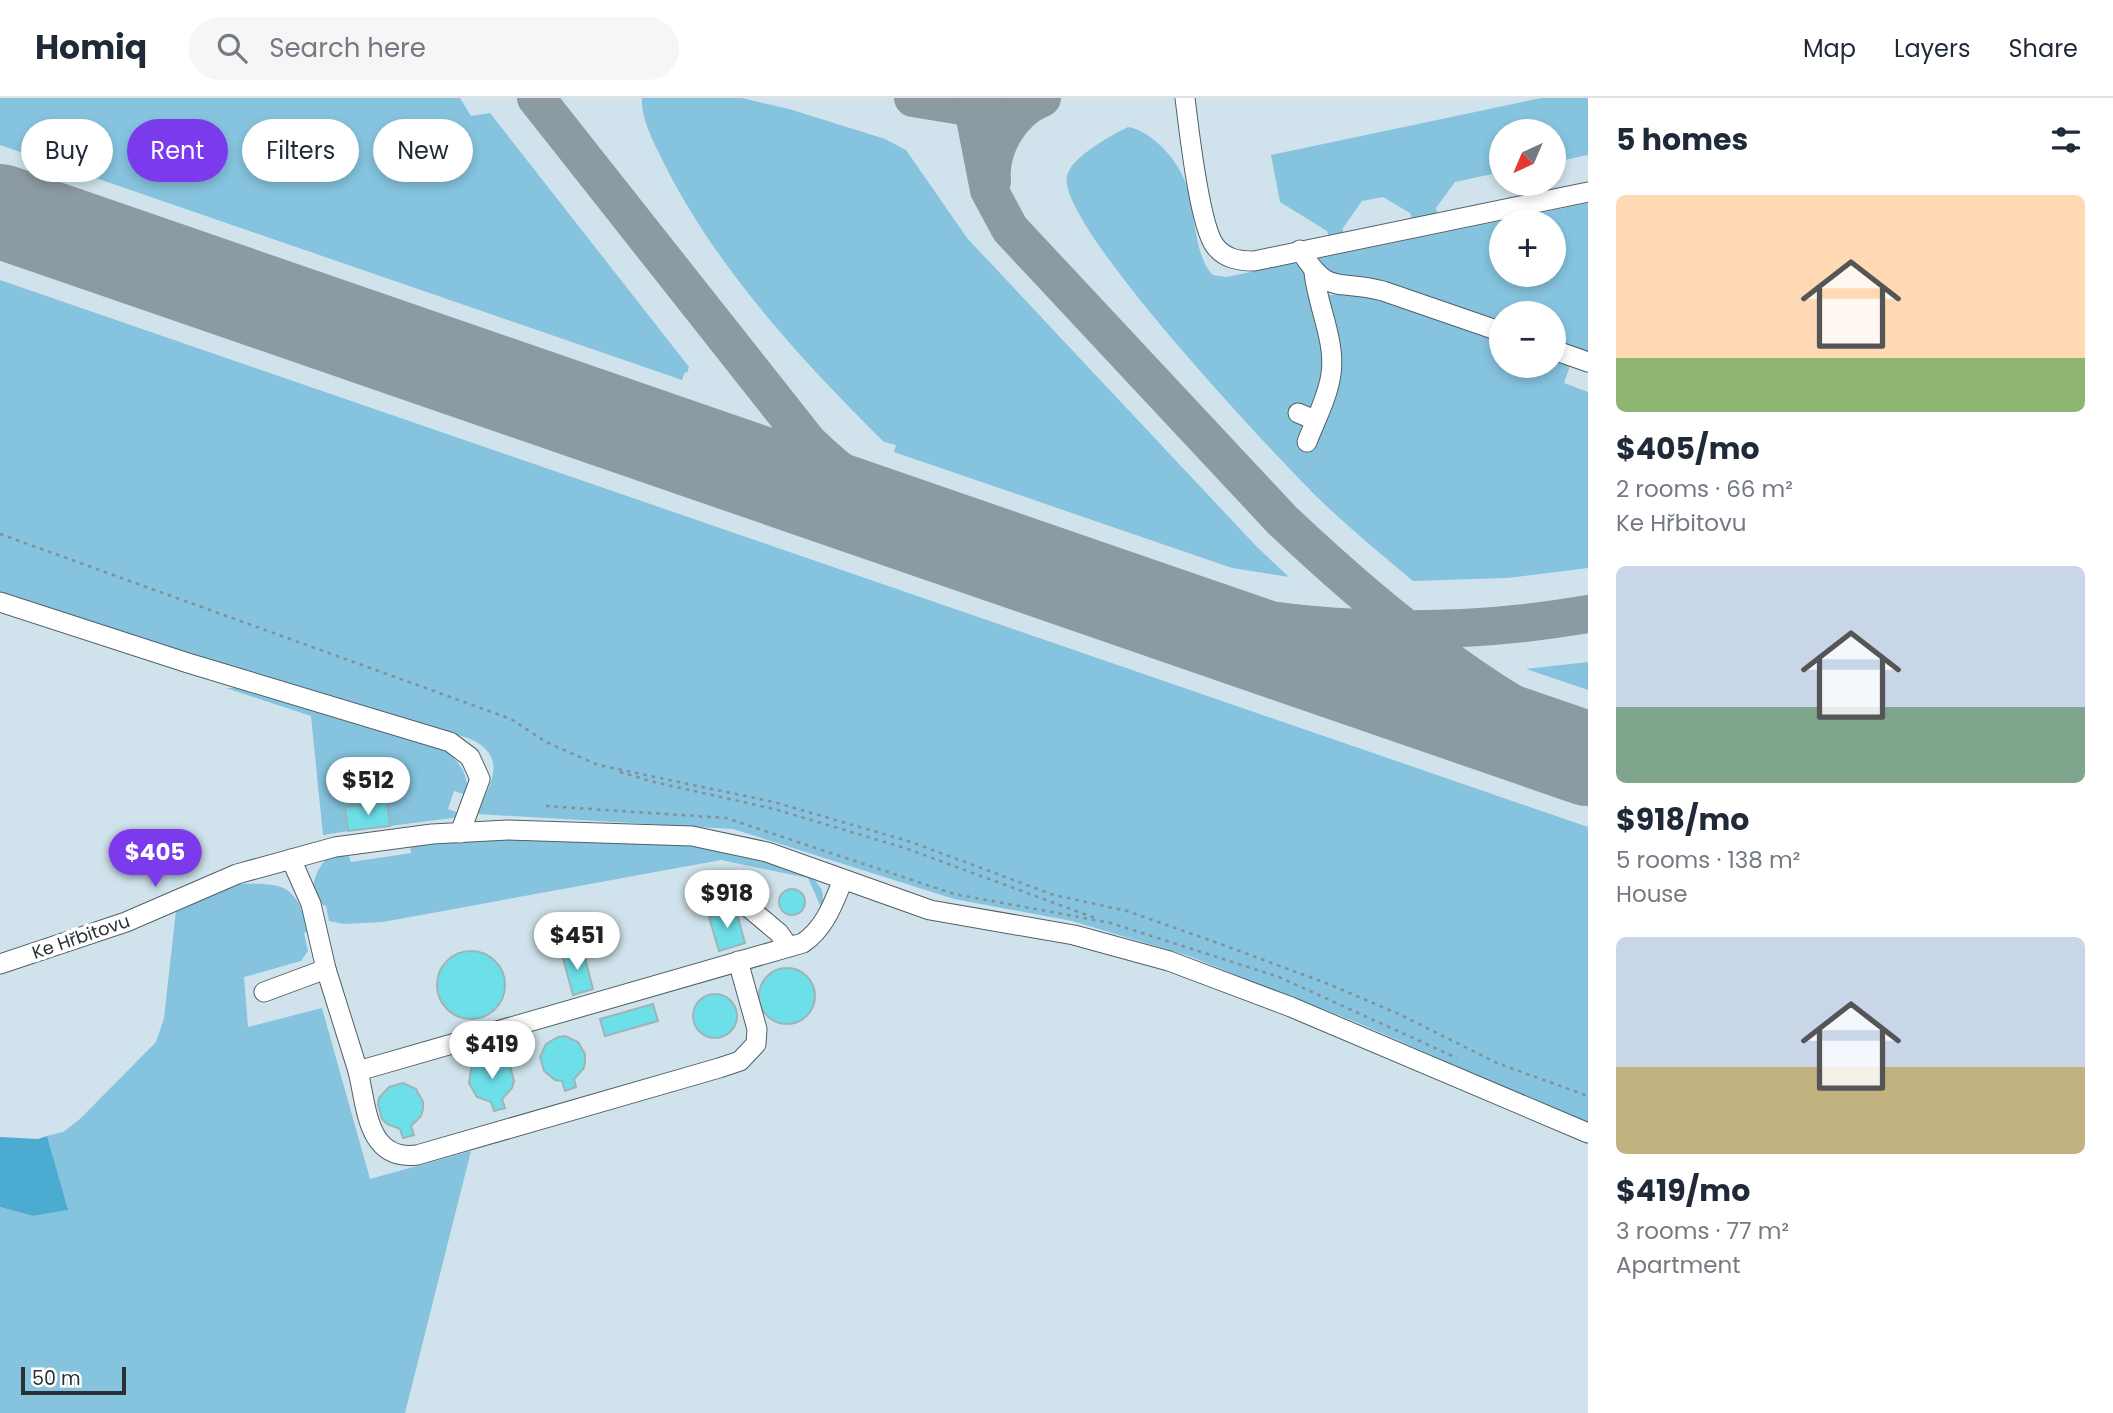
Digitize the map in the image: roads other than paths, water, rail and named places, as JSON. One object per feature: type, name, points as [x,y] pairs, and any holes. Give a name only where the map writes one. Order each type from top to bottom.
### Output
[{"type":"street","points":[[1185,98],[1195,167],[1210,237],[1226,256],[1243,261],[1588,192]]},
{"type":"street","points":[[1300,250],[1314,272],[1332,285],[1368,287],[1383,291],[1489,328]]},
{"type":"street","points":[[1307,442],[1306,417],[1331,377],[1332,365],[1316,296],[1314,272]]},
{"type":"street","points":[[1566,354],[1588,362]]},
{"type":"street","points":[[0,602],[188,663],[450,742],[474,761],[480,779],[460,832]]},
{"type":"street","name":"Ke Hřbitovu","points":[[0,964],[126,922],[237,874],[352,844],[460,832],[520,830],[692,836],[766,852],[930,910],[1074,935],[1180,965],[1304,1013],[1588,1133]]},
{"type":"street","points":[[291,859],[310,904],[326,969],[376,1139],[391,1154],[402,1157],[417,1155],[740,1061],[756,1044],[757,1029],[738,961]]},
{"type":"street","points":[[358,1071],[803,943],[816,934],[832,909],[843,880]]},
{"type":"street","points":[[709,905],[736,897],[779,933],[789,947]]},
{"type":"street","points":[[264,992],[326,969]]}]
